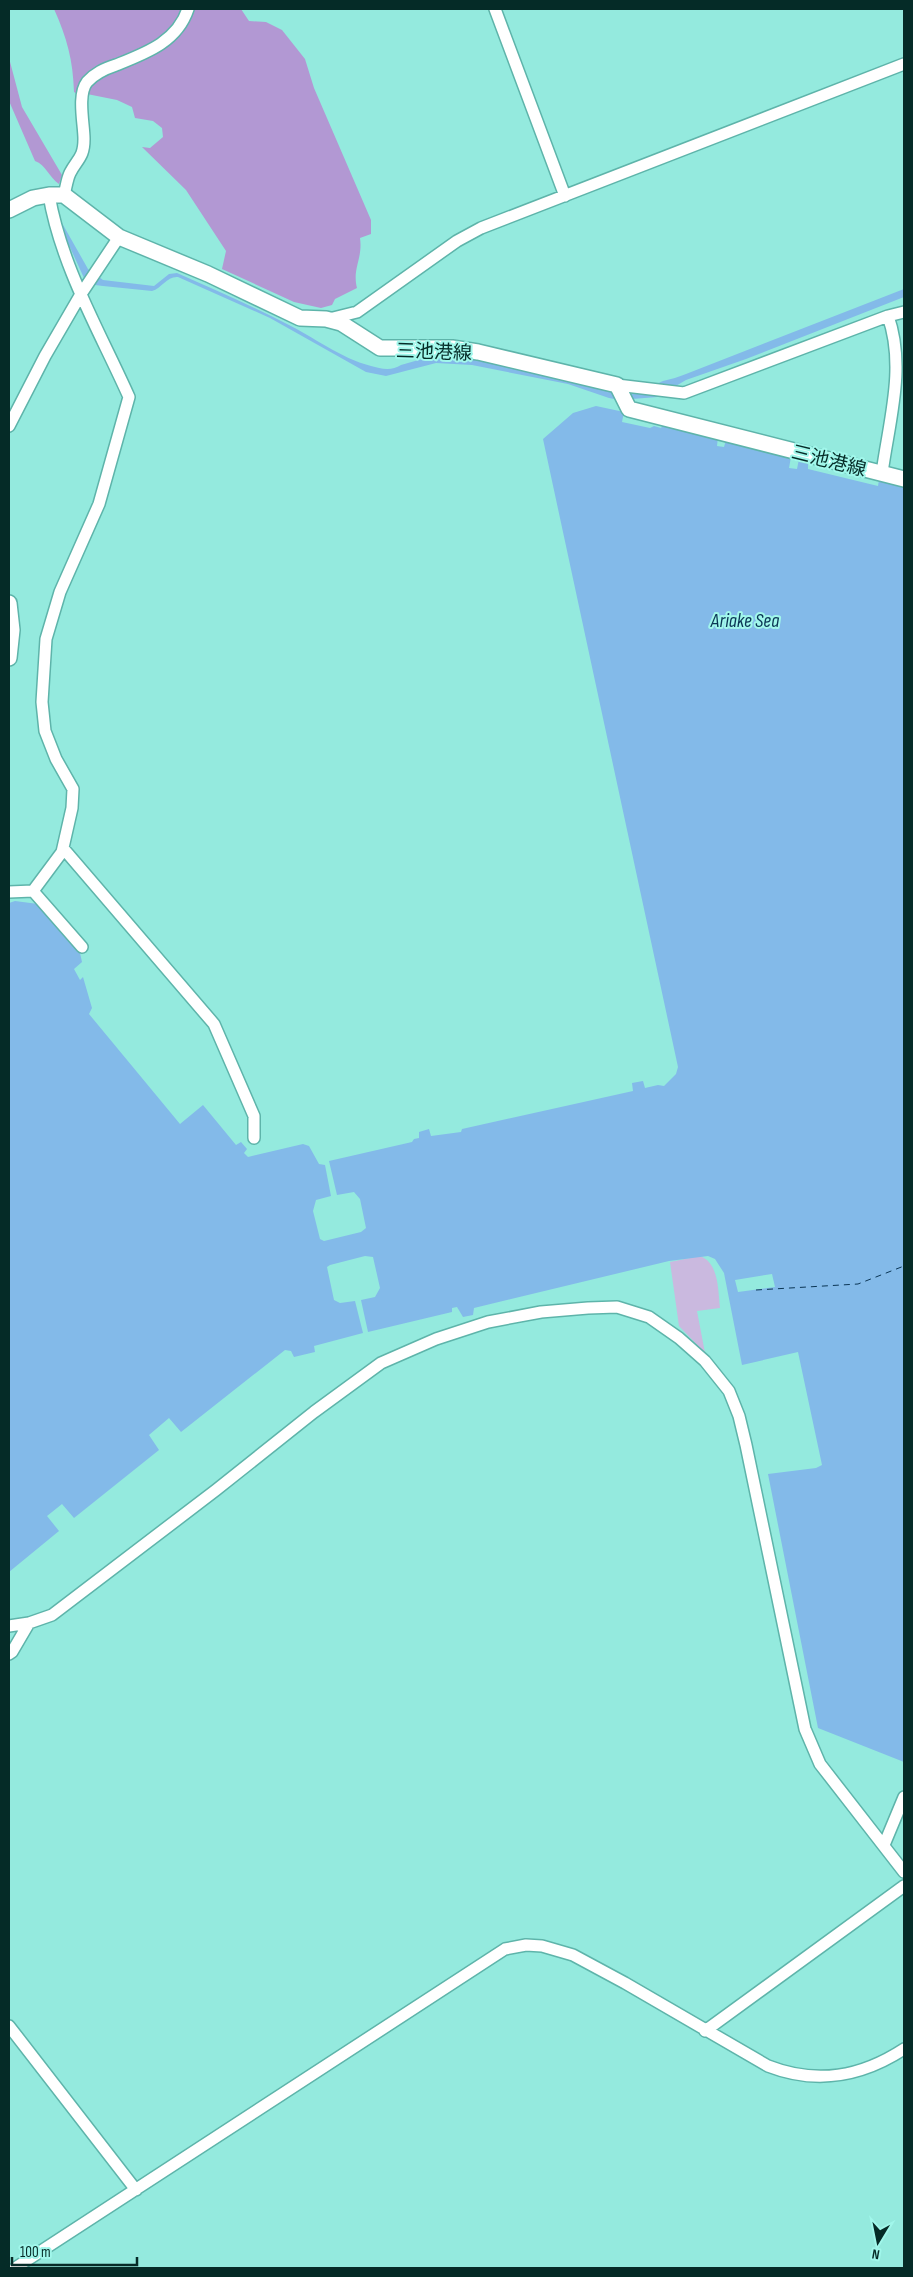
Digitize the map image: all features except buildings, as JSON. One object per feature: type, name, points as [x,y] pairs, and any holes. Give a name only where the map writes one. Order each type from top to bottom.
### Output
[{"type":"main road","points":[[9,210],[33,198],[64,195]]},
{"type":"main road","name":"三池港線","points":[[64,195],[119,237],[208,274],[300,318],[326,319],[341,323],[380,348],[452,348],[478,352],[622,394],[629,409],[904,479]]},
{"type":"main road","points":[[9,603],[12,630],[9,658]]},
{"type":"street","points":[[64,195],[70,173],[81,158],[84,140],[82,105],[85,84],[97,72],[148,52],[168,40],[184,22],[188,9]]},
{"type":"street","points":[[495,9],[565,196]]},
{"type":"street","points":[[326,319],[357,312],[457,241],[481,228],[904,64]]},
{"type":"street","points":[[33,891],[63,848],[72,808],[73,790],[56,759],[46,731],[42,702],[46,640],[60,592],[99,504],[129,397],[81,294],[53,218],[49,195]]},
{"type":"street","points":[[9,426],[45,356],[81,294],[119,237]]},
{"type":"street","points":[[622,394],[684,393],[888,316],[904,312]]},
{"type":"street","points":[[882,474],[898,372],[896,346],[888,316]]},
{"type":"street","points":[[63,848],[214,1024],[254,1116],[254,1138]]},
{"type":"street","points":[[9,892],[33,891]]},
{"type":"street","points":[[33,891],[82,947]]},
{"type":"street","points":[[9,1626],[29,1623],[52,1615],[216,1490],[314,1412],[381,1363],[436,1339],[488,1322],[541,1312],[616,1307],[649,1317],[665,1326],[704,1361],[729,1391],[739,1416],[746,1445],[805,1729],[820,1764],[904,1872]]},
{"type":"street","points":[[9,1654],[29,1623]]},
{"type":"street","points":[[884,1844],[904,1798]]},
{"type":"street","points":[[705,2031],[904,1886]]},
{"type":"street","points":[[15,2268],[505,1949],[526,1945],[542,1946],[573,1955],[625,1983],[705,2031],[768,2066],[785,2073],[830,2078],[859,2071],[891,2058],[904,2049]]},
{"type":"street","points":[[9,2026],[136,2190]]},
{"type":"shaded area","points":[[54,9],[185,9],[170,32],[151,45],[120,58],[77,94],[74,92],[68,49]]},
{"type":"shaded area","points":[[193,9],[241,9],[249,21],[266,22],[282,30],[305,59],[314,88],[371,220],[371,234],[360,238],[361,245],[356,275],[357,288],[335,299],[332,305],[321,308],[294,302],[222,269],[226,251],[186,190],[142,147],[150,148],[163,137],[162,128],[153,121],[135,118],[132,107],[117,100],[87,94],[92,83],[100,75],[159,52],[172,42],[183,31]]},
{"type":"shaded area","points":[[9,58],[22,107],[62,175],[59,184],[42,165],[35,161],[9,101]]},
{"type":"shaded area","points":[[700,1256],[711,1265],[714,1271],[718,1285],[720,1308],[697,1311],[705,1353],[679,1326],[670,1262]]},
{"type":"water","points":[[58,216],[88,269],[103,280],[154,286],[169,274],[177,273],[272,316],[338,353],[360,362],[379,368],[390,369],[436,355],[477,357],[624,395],[683,375],[904,289],[904,297],[746,359],[686,380],[657,397],[620,400],[568,384],[472,365],[436,363],[386,376],[366,372],[270,318],[178,277],[171,278],[152,291],[95,285],[84,278],[58,221]]},
{"type":"water","name":"Ariake Sea","points":[[596,406],[624,412],[622,422],[650,428],[654,426],[661,428],[663,425],[718,437],[717,446],[724,447],[726,440],[791,457],[789,468],[797,469],[799,459],[808,461],[808,469],[878,486],[879,480],[904,486],[904,1762],[818,1728],[768,1474],[816,1468],[822,1465],[798,1352],[742,1365],[724,1273],[715,1259],[708,1256],[669,1261],[474,1308],[473,1315],[463,1317],[457,1307],[452,1308],[452,1312],[368,1332],[361,1300],[375,1297],[380,1288],[373,1257],[365,1256],[330,1265],[327,1267],[334,1300],[340,1303],[355,1301],[363,1333],[314,1346],[315,1352],[294,1357],[291,1351],[285,1350],[181,1432],[169,1418],[149,1435],[159,1450],[74,1518],[62,1504],[47,1516],[59,1531],[9,1572],[9,903],[15,901],[38,904],[80,953],[82,962],[74,969],[80,980],[83,977],[92,1008],[89,1014],[180,1124],[203,1105],[236,1145],[241,1142],[247,1149],[244,1153],[248,1157],[303,1144],[309,1146],[319,1164],[325,1165],[331,1196],[316,1200],[313,1211],[320,1239],[324,1241],[361,1232],[366,1228],[360,1199],[354,1192],[337,1195],[329,1161],[412,1142],[414,1139],[419,1138],[419,1132],[429,1129],[431,1136],[461,1132],[462,1129],[633,1091],[632,1083],[643,1081],[645,1088],[658,1085],[664,1086],[676,1074],[678,1067],[543,439],[573,413]]},
{"type":"pier","points":[[772,1274],[775,1287],[738,1292],[735,1280]]},
{"type":"ferry route","points":[[756,1290],[858,1284],[904,1266]]}]
